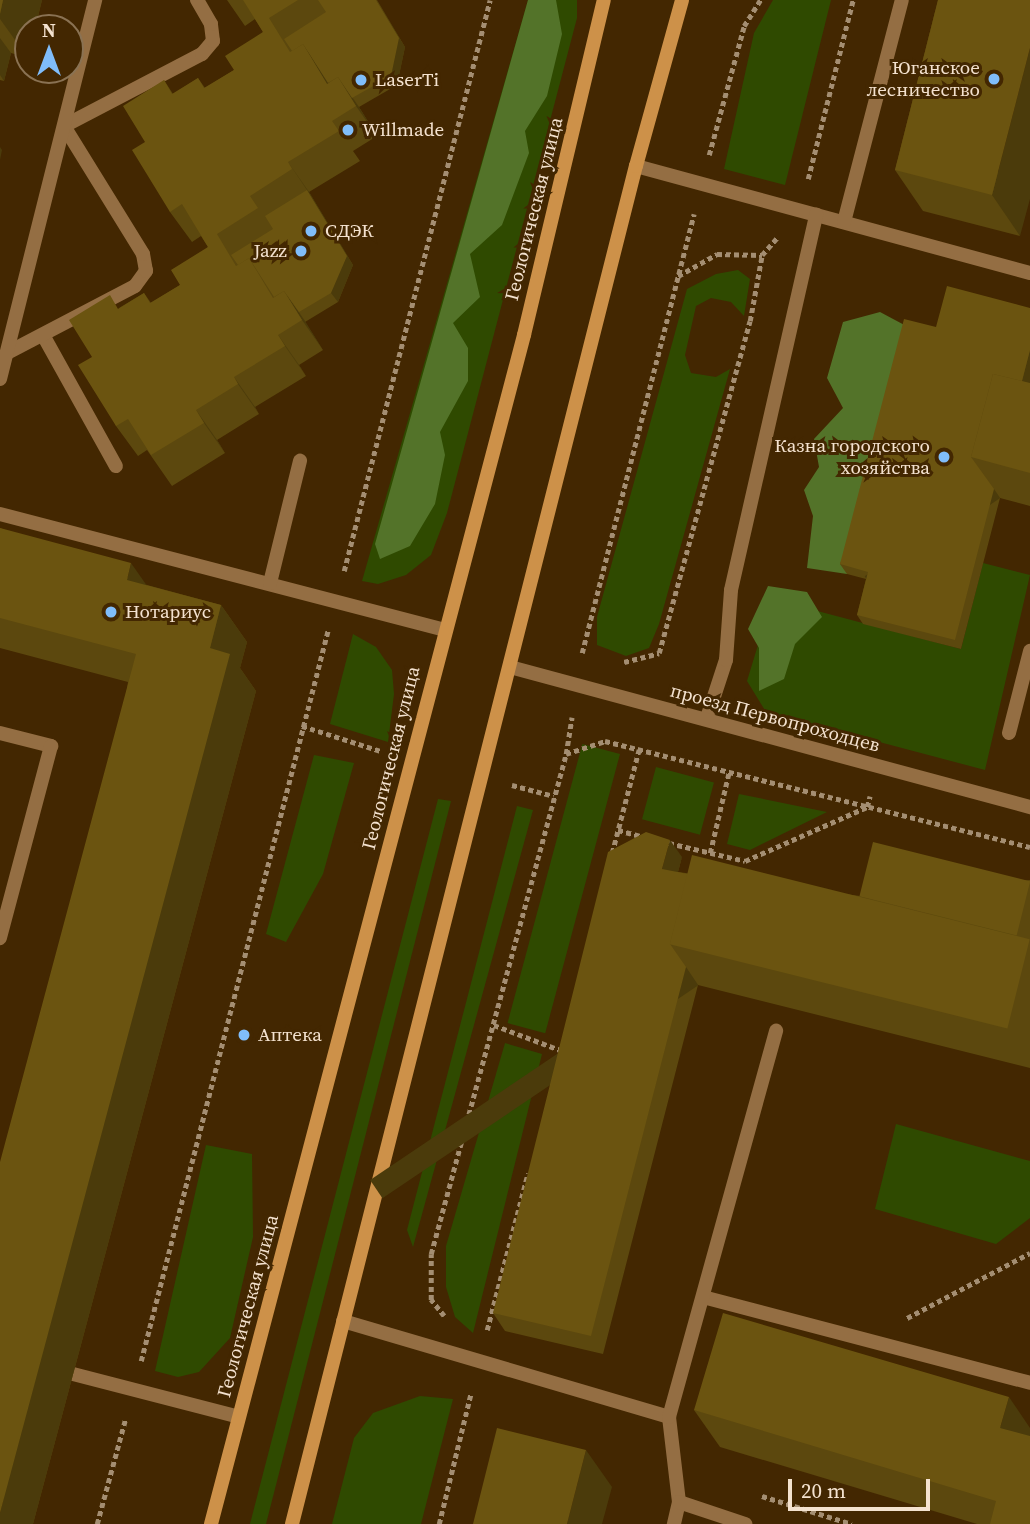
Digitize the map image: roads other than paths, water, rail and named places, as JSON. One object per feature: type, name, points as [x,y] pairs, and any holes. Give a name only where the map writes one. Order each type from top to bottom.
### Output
[{"type":"main road","name":"Геологическая улица","points":[[211,1524],[443,629],[524,335],[604,0]]},
{"type":"main road","points":[[292,1524],[636,166],[682,0]]},
{"type":"street","points":[[0,379],[95,0]]},
{"type":"street","points":[[64,126],[202,54],[213,41],[211,24],[197,0]]},
{"type":"street","points":[[844,222],[901,0]]},
{"type":"street","points":[[7,353],[135,286],[146,271],[142,254],[64,126]]},
{"type":"street","points":[[636,166],[1030,273]]},
{"type":"street","points":[[707,718],[726,660],[731,590],[816,215]]},
{"type":"street","points":[[43,335],[116,466]]},
{"type":"street","points":[[270,583],[300,461]]},
{"type":"street","points":[[0,514],[443,629]]},
{"type":"street","points":[[1009,733],[1030,651]]},
{"type":"street","name":"проезд Первопроходцев","points":[[510,667],[1030,807]]},
{"type":"street","points":[[0,733],[51,746],[0,938]]},
{"type":"street","points":[[674,1524],[679,1503],[669,1418],[776,1031]]},
{"type":"street","points":[[703,1297],[1030,1383]]},
{"type":"street","points":[[344,1321],[669,1418]]},
{"type":"street","points":[[73,1374],[239,1418]]},
{"type":"street","points":[[679,1503],[745,1524]]},
{"type":"place","name":"Юганское лесничество","points":[[994,79]]},
{"type":"place","name":"LaserTi","points":[[361,80]]},
{"type":"place","name":"Willmade","points":[[348,130]]},
{"type":"place","name":"СДЭК","points":[[311,231]]},
{"type":"place","name":"Jazz","points":[[301,251]]},
{"type":"place","name":"Казна городского хозяйства","points":[[944,457]]},
{"type":"place","name":"Нотариус","points":[[111,612]]},
{"type":"place","name":"Аптека","points":[[244,1035]]}]
